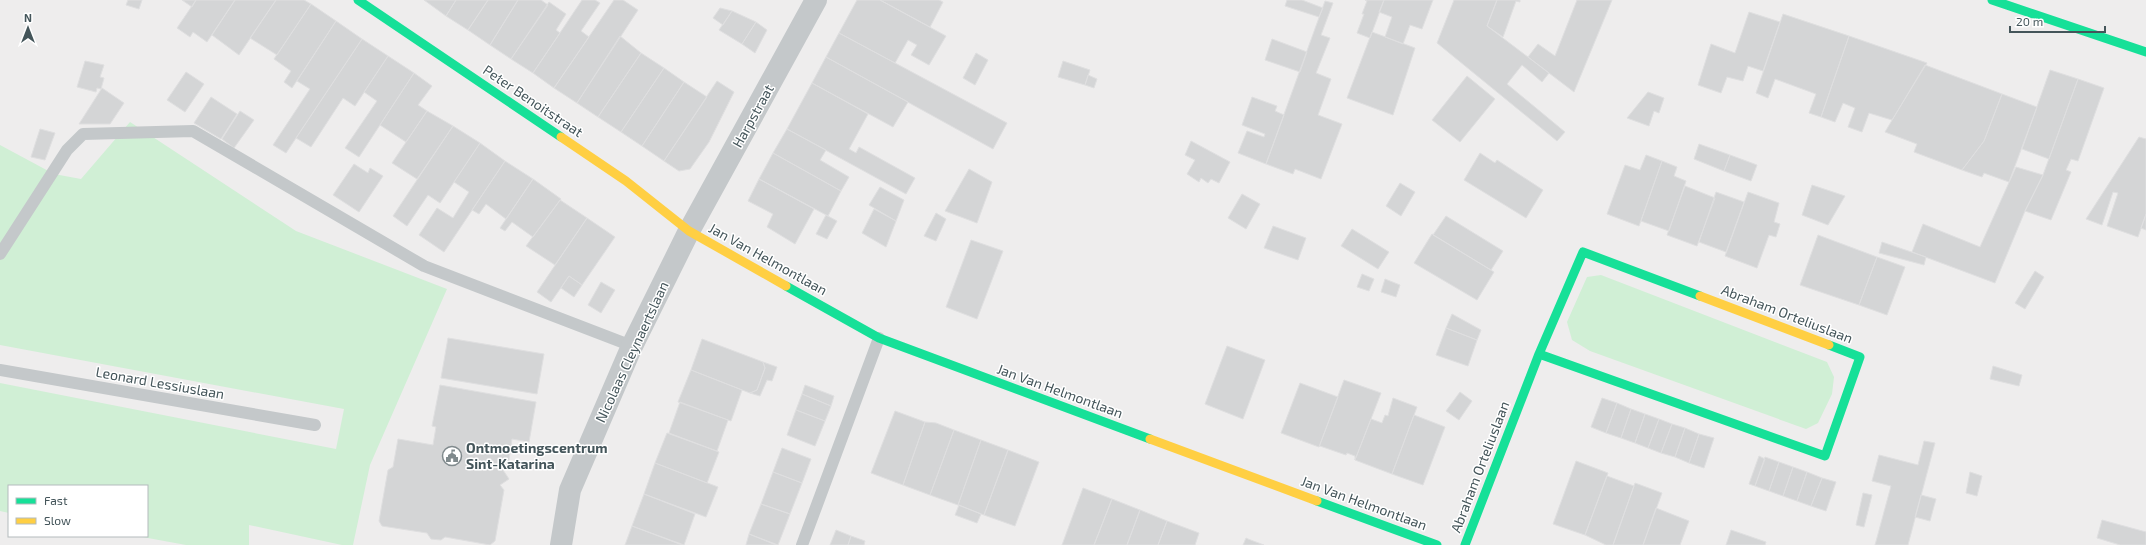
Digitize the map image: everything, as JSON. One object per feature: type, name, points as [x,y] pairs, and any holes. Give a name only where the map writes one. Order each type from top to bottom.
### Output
[{"type":"street","name":"Peter Benoitstraat","points":[[358,0],[626,181],[689,231]]},
{"type":"street","name":"Harpstraat","points":[[689,231],[816,0]]},
{"type":"street","points":[[1992,0],[2146,52]]},
{"type":"street","name":"Jan Van Helmontlaan","points":[[689,231],[878,338],[1437,545]]},
{"type":"street","name":"Nicolaas Cleynaertslaan","points":[[561,545],[570,490],[632,346],[689,231]]},
{"type":"street","name":"Abraham Orteliuslaan","points":[[1465,545],[1539,354],[1583,252],[1860,357],[1825,456],[1539,354]]},
{"type":"lane","points":[[0,254],[67,150],[82,134],[193,131],[424,266],[632,346]]},
{"type":"lane","points":[[802,545],[878,338]]},
{"type":"lane","name":"Leonard Lessiuslaan","points":[[0,370],[314,425]]},
{"type":"green space","points":[[130,122],[296,231],[447,289],[370,465],[353,545],[342,545],[249,525],[249,545],[186,545],[142,537],[148,537],[148,485],[8,485],[8,513],[0,511],[0,383],[336,449],[344,409],[0,345],[0,145],[54,174],[81,179]]},
{"type":"green space","points":[[1601,275],[1827,362],[1834,377],[1832,394],[1818,423],[1806,429],[1590,351],[1572,340],[1567,322],[1587,277]]},
{"type":"building","points":[[128,0],[142,0],[139,9],[126,5]]},
{"type":"building","points":[[182,0],[196,0],[192,7]]},
{"type":"building","points":[[196,0],[235,0],[207,42],[193,32],[190,37],[177,28]]},
{"type":"building","points":[[235,0],[276,0],[239,55],[212,35]]},
{"type":"building","points":[[276,0],[304,0],[311,4],[277,55],[250,38]]},
{"type":"building","points":[[424,0],[456,0],[446,16]]},
{"type":"building","points":[[456,0],[488,0],[468,30],[446,16]]},
{"type":"building","points":[[488,0],[518,0],[490,45],[468,30]]},
{"type":"building","points":[[518,0],[541,0],[548,5],[511,59],[490,45]]},
{"type":"building","points":[[582,0],[595,0],[600,3],[581,31],[589,37],[554,88],[533,73]]},
{"type":"building","points":[[614,0],[623,0],[638,10],[577,103],[554,88]]},
{"type":"building","points":[[857,0],[880,0],[946,36],[929,65],[911,55],[917,45],[908,40],[895,63],[839,33]]},
{"type":"building","points":[[880,0],[939,0],[943,2],[930,27]]},
{"type":"building","points":[[1287,0],[1302,0],[1323,8],[1319,17],[1285,6]]},
{"type":"building","points":[[1365,0],[1384,0],[1370,38],[1357,33],[1364,14],[1362,14],[1367,1]]},
{"type":"building","points":[[1384,0],[1433,0],[1422,29],[1410,25],[1403,44],[1385,37],[1392,17],[1379,12]]},
{"type":"building","points":[[1454,0],[1497,0],[1487,26],[1549,73],[1542,82],[1522,65],[1507,84],[1565,132],[1557,141],[1437,43]]},
{"type":"building","points":[[1497,0],[1520,0],[1520,2],[1516,1],[1503,37],[1487,26]]},
{"type":"building","points":[[1577,0],[1612,0],[1574,92],[1528,57],[1538,44],[1555,56]]},
{"type":"building","points":[[1325,1],[1333,3],[1321,35],[1330,38],[1316,73],[1331,79],[1318,115],[1342,124],[1321,179],[1295,169],[1293,174],[1266,164]]},
{"type":"building","points":[[549,2],[566,14],[556,30],[560,33],[533,73],[511,59]]},
{"type":"building","points":[[311,4],[336,21],[292,88],[284,82],[291,71],[274,59]]},
{"type":"building","points":[[720,8],[732,11],[723,25],[713,18]]},
{"type":"building","points":[[732,11],[756,22],[742,44],[719,30]]},
{"type":"building","points":[[1749,12],[1780,22],[1763,71],[1748,66],[1743,81],[1727,77],[1721,93],[1698,85],[1711,44],[1735,53]]},
{"type":"building","points":[[1783,14],[1849,36],[1821,117],[1809,113],[1816,94],[1775,79],[1768,98],[1756,93]]},
{"type":"building","points":[[336,21],[362,39],[286,153],[273,145],[310,89],[297,81]]},
{"type":"building","points":[[756,22],[767,30],[755,53],[742,44]]},
{"type":"building","points":[[1372,32],[1415,48],[1393,115],[1347,98]]},
{"type":"building","points":[[839,33],[1007,123],[993,149],[826,57]]},
{"type":"building","points":[[620,36],[641,53],[598,117],[577,103]]},
{"type":"building","points":[[1849,36],[1927,63],[1892,120],[1869,113],[1862,132],[1848,127],[1855,108],[1843,103],[1835,122],[1821,117]]},
{"type":"building","points":[[362,39],[388,56],[355,106],[343,98],[311,147],[296,138]]},
{"type":"building","points":[[1272,39],[1307,52],[1300,72],[1265,60]]},
{"type":"building","points":[[641,53],[664,68],[621,132],[598,117]]},
{"type":"building","points":[[976,53],[988,60],[975,85],[963,78]]},
{"type":"building","points":[[388,56],[414,73],[359,157],[345,148],[377,101],[364,92]]},
{"type":"building","points":[[826,57],[908,102],[893,127],[812,83]]},
{"type":"building","points":[[85,61],[104,65],[100,77],[104,78],[101,89],[97,88],[96,92],[77,87]]},
{"type":"building","points":[[1063,61],[1090,70],[1085,85],[1058,77]]},
{"type":"building","points":[[1925,65],[2002,94],[1984,141],[1962,170],[1914,152],[1917,144],[1885,132]]},
{"type":"building","points":[[664,68],[684,82],[642,146],[621,132]]},
{"type":"building","points":[[2050,70],[2078,79],[2049,159],[2022,149]]},
{"type":"building","points":[[186,72],[204,84],[185,112],[167,100]]},
{"type":"building","points":[[414,73],[432,86],[418,105],[427,111],[406,142],[380,125]]},
{"type":"building","points":[[1088,75],[1097,79],[1094,88],[1085,85]]},
{"type":"building","points":[[1467,76],[1495,99],[1460,142],[1432,120]]},
{"type":"building","points":[[2078,79],[2104,88],[2078,161],[2071,159],[2066,170],[2071,172],[2051,220],[2025,211],[2043,175]]},
{"type":"building","points":[[717,81],[734,92],[709,142],[690,169],[679,171],[664,161]]},
{"type":"building","points":[[684,82],[707,97],[664,161],[642,146]]},
{"type":"building","points":[[812,83],[868,114],[849,149],[856,153],[859,147],[915,178],[906,194],[787,129]]},
{"type":"building","points":[[102,88],[124,103],[110,124],[79,124]]},
{"type":"building","points":[[1648,92],[1664,98],[1659,113],[1654,111],[1649,126],[1627,118]]},
{"type":"building","points":[[2002,94],[2037,107],[2009,182],[1984,173],[1982,177],[1962,170],[1984,141]]},
{"type":"building","points":[[211,97],[237,114],[221,139],[194,123]]},
{"type":"building","points":[[1252,97],[1277,106],[1275,111],[1284,115],[1266,164],[1238,153],[1247,131],[1264,137],[1265,134],[1242,125]]},
{"type":"building","points":[[240,111],[254,120],[234,148],[222,139]]},
{"type":"building","points":[[427,111],[453,126],[417,179],[392,163]]},
{"type":"building","points":[[453,126],[480,143],[440,203],[428,195],[407,226],[393,216]]},
{"type":"building","points":[[40,129],[55,133],[45,160],[31,157]]},
{"type":"building","points":[[787,129],[826,150],[820,160],[849,177],[841,191],[773,153]]},
{"type":"building","points":[[2139,137],[2146,139],[2146,214],[2138,237],[2107,226],[2118,193],[2113,192],[2102,225],[2086,219]]},
{"type":"building","points":[[1191,141],[1230,162],[1219,183],[1211,179],[1208,183],[1201,178],[1199,182],[1187,174],[1195,160],[1185,155]]},
{"type":"building","points":[[480,143],[505,161],[444,252],[419,235],[437,208],[453,218],[469,192],[454,182]]},
{"type":"building","points":[[1699,144],[1730,155],[1724,171],[1694,159]]},
{"type":"building","points":[[773,153],[841,191],[828,216],[759,179]]},
{"type":"building","points":[[1480,153],[1495,163],[1497,160],[1543,190],[1526,218],[1464,180]]},
{"type":"building","points":[[1646,155],[1662,161],[1639,226],[1607,214],[1625,165],[1640,170]]},
{"type":"building","points":[[1730,155],[1757,165],[1751,181],[1724,171]]},
{"type":"building","points":[[505,161],[533,179],[506,219],[486,204],[479,214],[472,210]]},
{"type":"building","points":[[1662,161],[1677,167],[1674,176],[1686,181],[1669,231],[1641,221]]},
{"type":"building","points":[[354,164],[368,173],[370,168],[383,176],[359,212],[333,195]]},
{"type":"building","points":[[2016,167],[2043,175],[2025,211],[1995,283],[1912,252],[1923,224],[1980,247]]},
{"type":"building","points":[[969,169],[992,182],[977,223],[945,211]]},
{"type":"building","points":[[533,179],[561,199],[533,237],[512,222],[505,231],[500,228]]},
{"type":"building","points":[[759,179],[814,209],[795,244],[767,227],[773,214],[748,201]]},
{"type":"building","points":[[1400,183],[1415,192],[1401,216],[1386,206]]},
{"type":"building","points":[[1812,185],[1845,196],[1828,225],[1802,215]]},
{"type":"building","points":[[1685,186],[1715,198],[1697,246],[1667,235]]},
{"type":"building","points":[[880,187],[904,200],[896,221],[869,205]]},
{"type":"building","points":[[1716,192],[1744,202],[1726,252],[1699,242]]},
{"type":"building","points":[[1748,192],[1779,203],[1774,222],[1780,224],[1776,237],[1769,235],[1757,268],[1725,256]]},
{"type":"building","points":[[1242,194],[1260,204],[1246,229],[1228,218]]},
{"type":"building","points":[[560,200],[587,218],[555,265],[526,246]]},
{"type":"building","points":[[874,209],[896,221],[886,247],[862,233]]},
{"type":"building","points":[[936,213],[946,219],[936,241],[924,236]]},
{"type":"building","points":[[2146,214],[2146,230],[2141,228]]},
{"type":"building","points":[[826,215],[837,221],[827,239],[816,234]]},
{"type":"building","points":[[1446,216],[1503,251],[1491,270],[1433,235]]},
{"type":"building","points":[[587,218],[615,237],[582,285],[569,276],[551,302],[537,292]]},
{"type":"building","points":[[1273,226],[1306,238],[1298,260],[1264,248]]},
{"type":"building","points":[[1352,229],[1389,252],[1378,269],[1341,246]]},
{"type":"building","points":[[1432,234],[1494,272],[1477,300],[1414,263]]},
{"type":"building","points":[[1818,235],[1877,257],[1859,305],[1800,285]]},
{"type":"building","points":[[971,240],[1003,251],[977,319],[946,307]]},
{"type":"building","points":[[1882,242],[1926,257],[1924,265],[1879,253]]},
{"type":"building","points":[[1877,257],[1905,267],[1887,315],[1859,305]]},
{"type":"building","points":[[2035,271],[2044,277],[2025,309],[2015,303]]},
{"type":"building","points":[[1362,274],[1374,279],[1369,291],[1357,287]]},
{"type":"building","points":[[569,276],[582,285],[574,297],[561,288]]},
{"type":"building","points":[[1385,279],[1400,285],[1396,297],[1381,292]]},
{"type":"building","points":[[601,282],[615,290],[601,313],[588,305]]},
{"type":"building","points":[[1452,314],[1481,330],[1477,340],[1446,328]]},
{"type":"building","points":[[1446,328],[1477,340],[1468,366],[1436,355]]},
{"type":"building","points":[[448,338],[544,354],[537,394],[441,378]]},
{"type":"building","points":[[702,339],[763,362],[765,368],[757,390],[750,393],[691,370]]},
{"type":"building","points":[[1227,346],[1265,360],[1243,419],[1205,404]]},
{"type":"building","points":[[763,362],[777,367],[772,381],[767,380],[760,396],[750,393],[757,390],[765,368]]},
{"type":"building","points":[[1993,366],[2022,375],[2019,386],[1990,379]]},
{"type":"building","points":[[691,370],[742,390],[731,421],[678,402]]},
{"type":"building","points":[[1344,380],[1381,393],[1355,460],[1355,456],[1347,453],[1346,455],[1320,446],[1319,447]]},
{"type":"building","points":[[1300,383],[1338,397],[1319,447],[1281,433]]},
{"type":"building","name":"Ontmoetingscentrum Sint-Katarina","points":[[440,385],[536,402],[529,442],[512,439],[508,467],[503,470],[509,479],[500,485],[504,490],[495,541],[490,545],[445,537],[441,540],[431,539],[427,533],[382,526],[379,521],[388,470],[393,467],[398,439],[433,445],[436,427],[432,426]]},
{"type":"building","points":[[805,385],[834,396],[831,406],[802,394]]},
{"type":"building","points":[[1460,392],[1472,401],[1459,420],[1446,411]]},
{"type":"building","points":[[802,394],[831,406],[825,421],[796,410]]},
{"type":"building","points":[[1393,398],[1417,407],[1392,474],[1355,460],[1371,419],[1382,423],[1385,415],[1388,416]]},
{"type":"building","points":[[1602,398],[1617,403],[1606,433],[1591,427]]},
{"type":"building","points":[[680,402],[728,420],[717,451],[669,433]]},
{"type":"building","points":[[1617,403],[1631,409],[1621,438],[1606,433]]},
{"type":"building","points":[[1631,409],[1645,414],[1635,443],[1621,438]]},
{"type":"building","points":[[796,410],[825,421],[815,446],[787,435]]},
{"type":"building","points":[[895,411],[925,422],[903,485],[871,473]]},
{"type":"building","points":[[1645,414],[1659,419],[1648,448],[1635,443]]},
{"type":"building","points":[[1414,415],[1445,427],[1423,485],[1392,474]]},
{"type":"building","points":[[1659,419],[1672,424],[1661,453],[1648,448]]},
{"type":"building","points":[[925,422],[936,423],[954,430],[930,495],[903,485]]},
{"type":"building","points":[[1672,424],[1685,428],[1675,457],[1661,453]]},
{"type":"building","points":[[1685,428],[1699,434],[1689,463],[1675,457]]},
{"type":"building","points":[[954,430],[981,440],[958,505],[930,495]]},
{"type":"building","points":[[667,433],[719,452],[707,483],[655,463]]},
{"type":"building","points":[[1699,434],[1714,438],[1704,468],[1689,463]]},
{"type":"building","points":[[981,440],[1008,450],[984,515],[958,505]]},
{"type":"building","points":[[1924,441],[1935,443],[1908,545],[1875,545],[1891,486],[1872,481],[1879,455],[1918,465]]},
{"type":"building","points":[[782,448],[811,459],[802,483],[773,472]]},
{"type":"building","points":[[1008,450],[1039,462],[1015,526],[984,515]]},
{"type":"building","points":[[1759,456],[1765,459],[1755,486],[1749,484]]},
{"type":"building","points":[[1765,457],[1779,462],[1769,491],[1755,486]]},
{"type":"building","points":[[1576,461],[1608,473],[1585,535],[1553,524]]},
{"type":"building","points":[[1779,462],[1793,467],[1783,496],[1769,491]]},
{"type":"building","points":[[655,463],[718,487],[706,517],[644,494]]},
{"type":"building","points":[[1793,467],[1807,472],[1797,501],[1783,496]]},
{"type":"building","points":[[773,472],[802,483],[790,514],[761,504]]},
{"type":"building","points":[[1807,472],[1822,478],[1811,506],[1797,501]]},
{"type":"building","points":[[1970,472],[1982,476],[1977,496],[1966,493]]},
{"type":"building","points":[[1607,476],[1634,486],[1613,545],[1606,545],[1585,535]]},
{"type":"building","points":[[1822,478],[1836,482],[1826,511],[1811,506]]},
{"type":"building","points":[[1635,483],[1662,493],[1643,545],[1613,545]]},
{"type":"building","points":[[1083,488],[1112,499],[1094,545],[1062,545]]},
{"type":"building","points":[[1863,493],[1872,495],[1864,527],[1856,525]]},
{"type":"building","points":[[644,494],[695,514],[684,545],[632,526]]},
{"type":"building","points":[[1921,495],[1936,499],[1930,521],[1915,517]]},
{"type":"building","points":[[1112,499],[1140,510],[1127,545],[1094,545]]},
{"type":"building","points":[[761,504],[790,514],[778,545],[749,534]]},
{"type":"building","points":[[959,505],[981,514],[977,523],[955,515]]},
{"type":"building","points":[[1656,508],[1689,521],[1680,545],[1643,545]]},
{"type":"building","points":[[1140,510],[1167,521],[1158,545],[1127,545]]},
{"type":"building","points":[[2102,520],[2146,532],[2146,545],[2120,545],[2097,538]]},
{"type":"building","points":[[1167,521],[1199,533],[1195,545],[1158,545]]},
{"type":"building","points":[[632,526],[682,545],[625,545]]},
{"type":"building","points":[[836,530],[851,536],[848,545],[830,545]]},
{"type":"building","points":[[1731,530],[1766,542],[1765,545],[1726,545]]},
{"type":"building","points":[[749,534],[776,545],[746,545]]},
{"type":"building","points":[[851,536],[865,541],[864,545],[848,545]]},
{"type":"building","points":[[1246,538],[1248,539],[1264,545],[1243,545]]},
{"type":"traffic: fast","points":[[358,0],[561,137]]},
{"type":"traffic: fast","points":[[1992,0],[2146,52]]},
{"type":"traffic: fast","points":[[1465,545],[1539,354],[1583,252],[1700,296]]},
{"type":"traffic: fast","points":[[786,286],[879,338],[1150,439]]},
{"type":"traffic: fast","points":[[1539,354],[1825,456],[1860,357],[1829,345]]},
{"type":"traffic: fast","points":[[1317,501],[1437,545]]},
{"type":"traffic: slow","points":[[561,137],[626,181],[689,231],[786,286]]},
{"type":"traffic: slow","points":[[1700,296],[1829,345]]},
{"type":"traffic: slow","points":[[1150,439],[1317,501]]},
{"type":"place","name":"Ontmoetingscentrum Sint-Katarina","points":[[452,456]]}]
